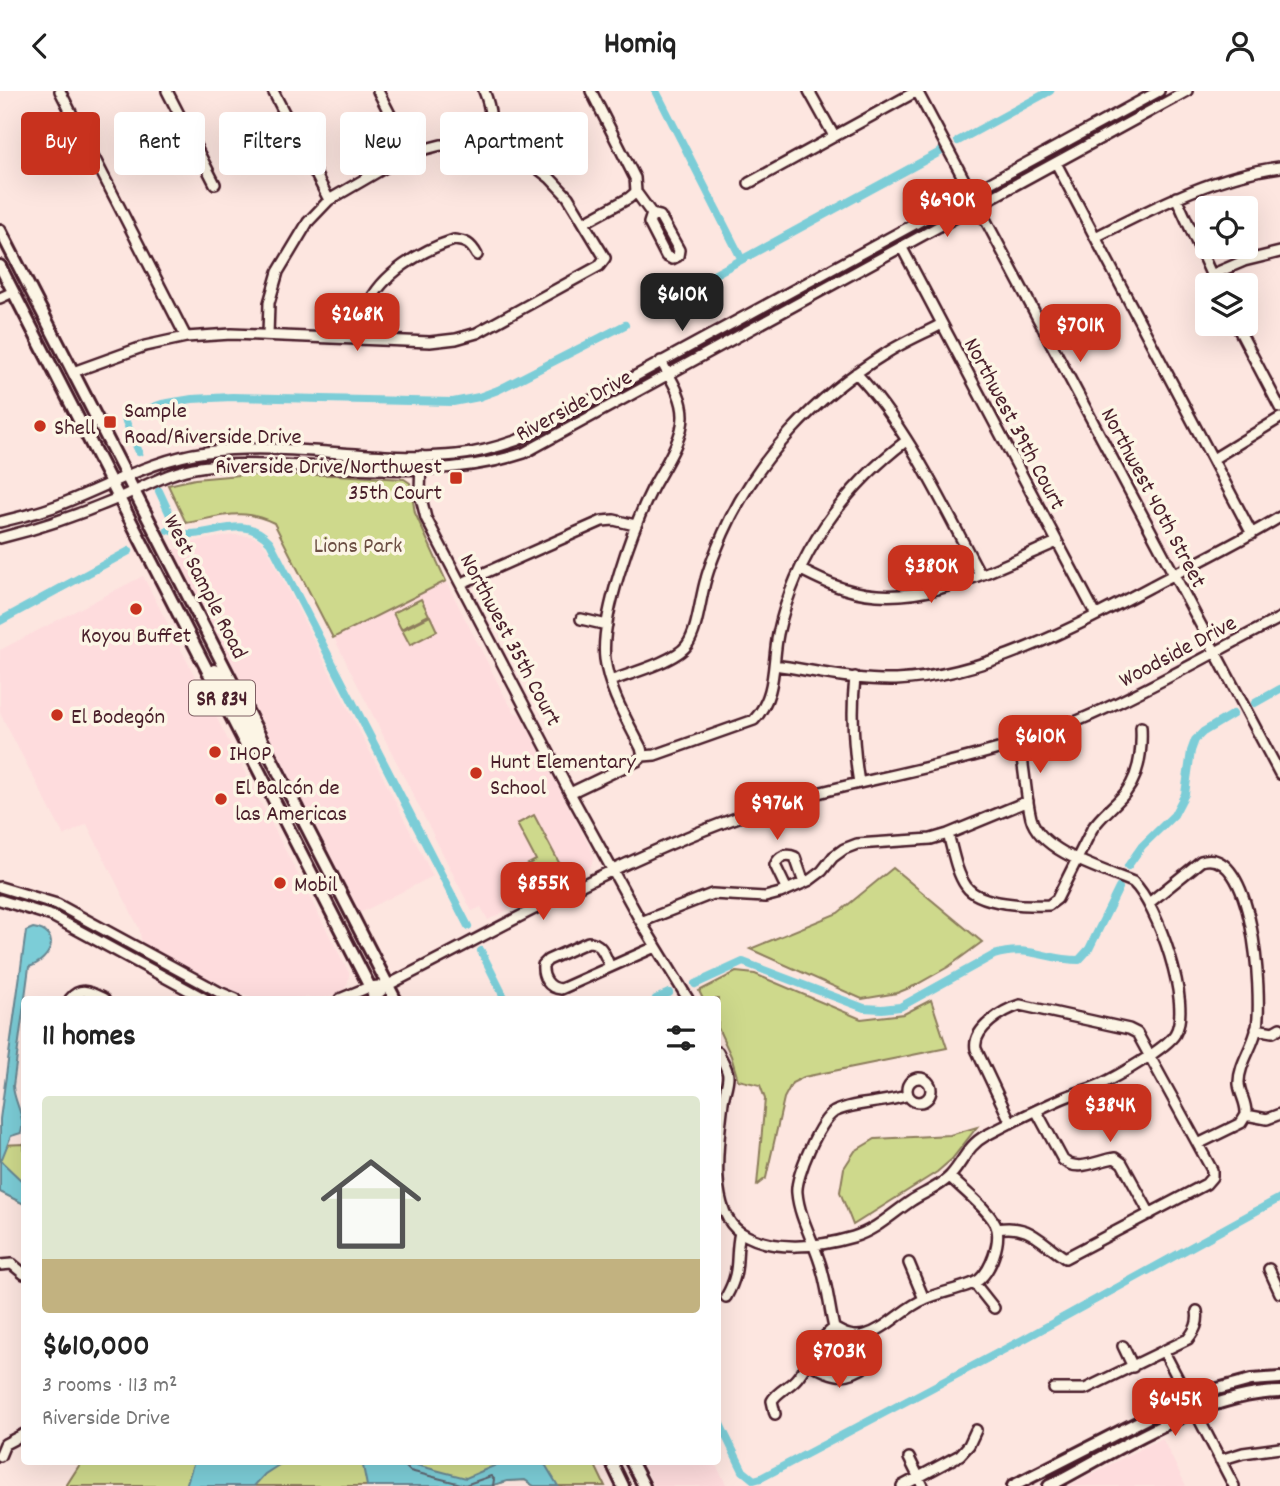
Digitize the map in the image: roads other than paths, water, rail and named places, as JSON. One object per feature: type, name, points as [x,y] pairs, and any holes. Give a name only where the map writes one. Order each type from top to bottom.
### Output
[{"type":"main road","name":"West Sample Road","points":[[0,230],[394,996]]},
{"type":"main road","name":"West Sample Road","points":[[0,266],[7,287],[120,497],[373,996]]},
{"type":"main road","points":[[201,657],[212,664],[229,695],[242,701]]},
{"type":"main road","points":[[225,703],[238,710],[263,756],[275,765]]},
{"type":"main road","points":[[1013,1486],[1188,1397],[1251,1380],[1280,1378]]},
{"type":"main road","points":[[1049,1486],[1196,1411],[1253,1394],[1280,1392]]},
{"type":"main road","points":[[613,1465],[623,1486]]},
{"type":"main road","points":[[633,1465],[644,1486]]},
{"type":"street","points":[[60,91],[186,337]]},
{"type":"street","points":[[167,91],[215,184]]},
{"type":"street","points":[[273,91],[329,200]]},
{"type":"street","points":[[378,91],[389,112]]},
{"type":"street","points":[[484,91],[490,112]]},
{"type":"street","points":[[591,91],[635,178],[636,192],[652,214],[660,216],[678,250],[678,256],[672,259],[666,256],[649,223],[652,214]]},
{"type":"street","points":[[809,91],[834,137]]},
{"type":"street","points":[[749,183],[917,91]]},
{"type":"street","name":"Northwest 40th Street","points":[[917,91],[1280,774]]},
{"type":"street","name":"Riverside Drive","points":[[0,522],[55,506],[125,475],[166,461],[222,450],[421,456],[468,453],[518,440],[1159,91]]},
{"type":"street","name":"Riverside Drive","points":[[0,538],[37,529],[120,497],[169,474],[198,467],[221,465],[421,470],[494,463],[524,453],[1187,91]]},
{"type":"street","points":[[1056,163],[1252,534]]},
{"type":"street","points":[[1096,237],[1176,197],[1235,176],[1280,167]]},
{"type":"street","points":[[268,335],[269,303],[278,271],[308,222],[329,200],[372,175]]},
{"type":"street","points":[[73,372],[145,346],[186,337],[268,335],[430,342],[477,333],[599,266],[605,258],[568,197],[544,175]]},
{"type":"street","points":[[585,222],[636,192]]},
{"type":"street","points":[[1176,197],[1210,273]]},
{"type":"street","points":[[363,338],[367,309],[375,292],[401,267],[454,240],[471,245],[477,255]]},
{"type":"street","name":"Northwest 39th Court","points":[[902,248],[1096,615]]},
{"type":"street","points":[[1216,273],[1244,261],[1280,252]]},
{"type":"street","points":[[0,298],[7,287]]},
{"type":"street","points":[[610,681],[675,655],[686,647],[706,576],[724,532],[765,463],[795,426],[822,399],[856,373],[886,353],[942,324]]},
{"type":"street","points":[[1242,336],[1280,408]]},
{"type":"street","points":[[643,756],[610,681],[605,657],[607,625],[635,525],[678,437],[683,417],[680,398],[661,361]]},
{"type":"street","points":[[856,373],[870,387],[906,441],[979,574]]},
{"type":"street","points":[[1213,459],[1280,418]]},
{"type":"street","points":[[570,793],[643,756],[655,755],[754,720],[769,697],[778,636],[788,600],[812,545],[841,503],[878,462],[906,441]]},
{"type":"street","name":"Northwest 35th Court","points":[[421,456],[420,494],[426,518],[570,793],[655,947],[686,996]]},
{"type":"street","points":[[775,666],[896,680],[936,675],[976,664],[1022,648],[1096,615],[1280,517]]},
{"type":"street","points":[[462,583],[602,521],[614,520],[635,525]]},
{"type":"street","points":[[801,570],[846,590],[890,596],[950,585],[1057,542]]},
{"type":"street","name":"Woodside Drive","points":[[388,985],[612,870],[738,817],[1019,743],[1121,701],[1280,618]]},
{"type":"street","points":[[581,619],[607,625]]},
{"type":"street","points":[[855,677],[851,709],[852,741],[859,783]]},
{"type":"street","points":[[948,834],[962,878],[976,896],[986,900],[1049,905],[1057,899],[1099,819],[1126,791],[1133,779],[1142,746],[1141,727]]},
{"type":"street","points":[[721,1204],[724,1214],[740,1232],[785,1247],[855,1236],[874,1228],[950,1177],[967,1151],[982,1138],[1062,1099],[1104,1083],[1168,1044],[1176,1033],[1179,1003],[1169,958],[1142,890],[1133,882],[1065,853],[1039,834],[1032,821],[1025,765],[1019,743]]},
{"type":"street","points":[[641,922],[712,894],[765,897],[804,883],[822,871],[833,857],[857,844],[931,839],[1028,801]]},
{"type":"street","points":[[787,890],[775,865],[783,856],[790,854],[795,857],[804,883]]},
{"type":"street","points":[[1149,903],[1201,861],[1210,858],[1228,867],[1244,897],[1257,977],[1256,1029],[1240,1072],[1239,1085],[1247,1104],[1246,1115],[1241,1123],[1199,1144]]},
{"type":"street","points":[[0,887],[57,904],[218,996]]},
{"type":"street","points":[[0,900],[52,916],[199,996]]},
{"type":"street","points":[[52,916],[57,904]]},
{"type":"street","points":[[610,967],[600,946],[588,942],[548,960],[543,965],[543,973],[548,984],[561,989],[655,947]]},
{"type":"street","points":[[132,960],[137,948]]},
{"type":"street","points":[[347,996],[369,987],[388,985]]},
{"type":"street","points":[[377,996],[388,985]]},
{"type":"street","points":[[73,996],[78,991],[87,991],[98,996]]},
{"type":"street","points":[[997,1229],[1011,1226],[1022,1228],[1065,1258],[1206,1184],[1212,1177],[1212,1170],[1199,1144],[1137,1033],[1129,1029],[1020,1005],[1011,1008],[978,1033],[974,1041],[976,1049],[1011,1123]]},
{"type":"street","points":[[1256,1029],[1273,1032],[1280,1028]]},
{"type":"street","points":[[721,1059],[728,1075],[721,1099]]},
{"type":"street","points":[[908,1095],[836,1111],[827,1117],[797,1183],[797,1195],[819,1259],[834,1328],[848,1336],[874,1332],[924,1299],[975,1284],[982,1278],[995,1248],[997,1229],[992,1218],[950,1177]]},
{"type":"street","points":[[1037,1112],[1063,1160],[1070,1165],[1078,1167],[1115,1158],[1122,1163],[1150,1214]]},
{"type":"street","points":[[1246,1115],[1279,1118]]},
{"type":"street","points":[[726,1297],[736,1280],[740,1232]]},
{"type":"street","points":[[909,1263],[924,1299]]},
{"type":"street","points":[[0,1265],[12,1264],[21,1272]]},
{"type":"street","points":[[1269,1269],[1280,1293]]},
{"type":"street","points":[[975,1284],[994,1308]]},
{"type":"street","points":[[1054,1389],[1085,1389],[1188,1339],[1195,1330],[1197,1311]]},
{"type":"street","points":[[775,1414],[772,1401],[774,1396],[793,1383],[822,1337],[834,1328]]},
{"type":"street","points":[[1123,1346],[1133,1367]]},
{"type":"street","points":[[1164,1352],[1234,1486]]},
{"type":"street","points":[[807,1362],[829,1374],[843,1376],[856,1373],[869,1364]]},
{"type":"street","points":[[902,1486],[921,1482],[960,1455],[969,1445],[976,1430]]},
{"type":"street","points":[[0,1456],[3,1440],[21,1435]]},
{"type":"street","points":[[1220,1461],[1243,1453],[1280,1448]]},
{"type":"street","points":[[909,1458],[921,1482]]},
{"type":"water","points":[[33,928],[42,931],[51,940],[48,953],[29,967],[25,996],[21,996],[21,1026],[13,1086],[21,1115],[21,1133],[11,1136],[1,1161],[21,1180],[21,1202],[0,1192],[0,1119],[26,931]]},
{"type":"water","points":[[193,1465],[279,1465],[254,1486],[186,1486]]},
{"type":"water","points":[[363,1465],[416,1465],[466,1478],[496,1465],[545,1465],[558,1486],[534,1486],[525,1480],[490,1486],[367,1486]]},
{"type":"waterway","points":[[656,91],[741,258]]},
{"type":"waterway","points":[[958,141],[1050,91]]},
{"type":"waterway","points":[[647,311],[940,152]]},
{"type":"waterway","points":[[139,452],[124,417],[162,404],[232,397],[453,402],[498,390],[625,325]]},
{"type":"waterway","points":[[159,491],[178,532]]},
{"type":"waterway","points":[[168,530],[197,534],[240,527],[260,533],[270,542],[468,926]]},
{"type":"waterway","points":[[0,621],[129,551]]},
{"type":"waterway","points":[[1255,703],[1280,689]]},
{"type":"waterway","points":[[1128,866],[1142,846],[1174,815],[1185,794],[1195,740],[1233,714]]},
{"type":"waterway","points":[[695,984],[743,962],[864,1008],[900,1007],[994,955],[1017,951],[1079,960],[1089,949],[1119,888]]},
{"type":"waterway","points":[[481,951],[504,996]]},
{"type":"waterway","points":[[662,996],[669,993]]},
{"type":"waterway","points":[[721,1426],[743,1471],[754,1480],[761,1478],[1024,1339],[1280,1198]]},
{"type":"place","name":"Sample Road/Riverside Drive","points":[[110,422]]},
{"type":"place","name":"Shell","points":[[40,426]]},
{"type":"place","name":"Riverside Drive/Northwest 35th Court","points":[[456,478]]},
{"type":"place","name":"Koyou Buffet","points":[[136,609]]},
{"type":"place","name":"El Bodegón","points":[[57,715]]},
{"type":"place","name":"IHOP","points":[[215,752]]},
{"type":"place","name":"Hunt Elementary School","points":[[476,773]]},
{"type":"place","name":"El Balcón de las Americas","points":[[221,799]]},
{"type":"place","name":"Mobil","points":[[280,883]]},
{"type":"park label","name":"Lions Park","points":[[358,544]]}]
